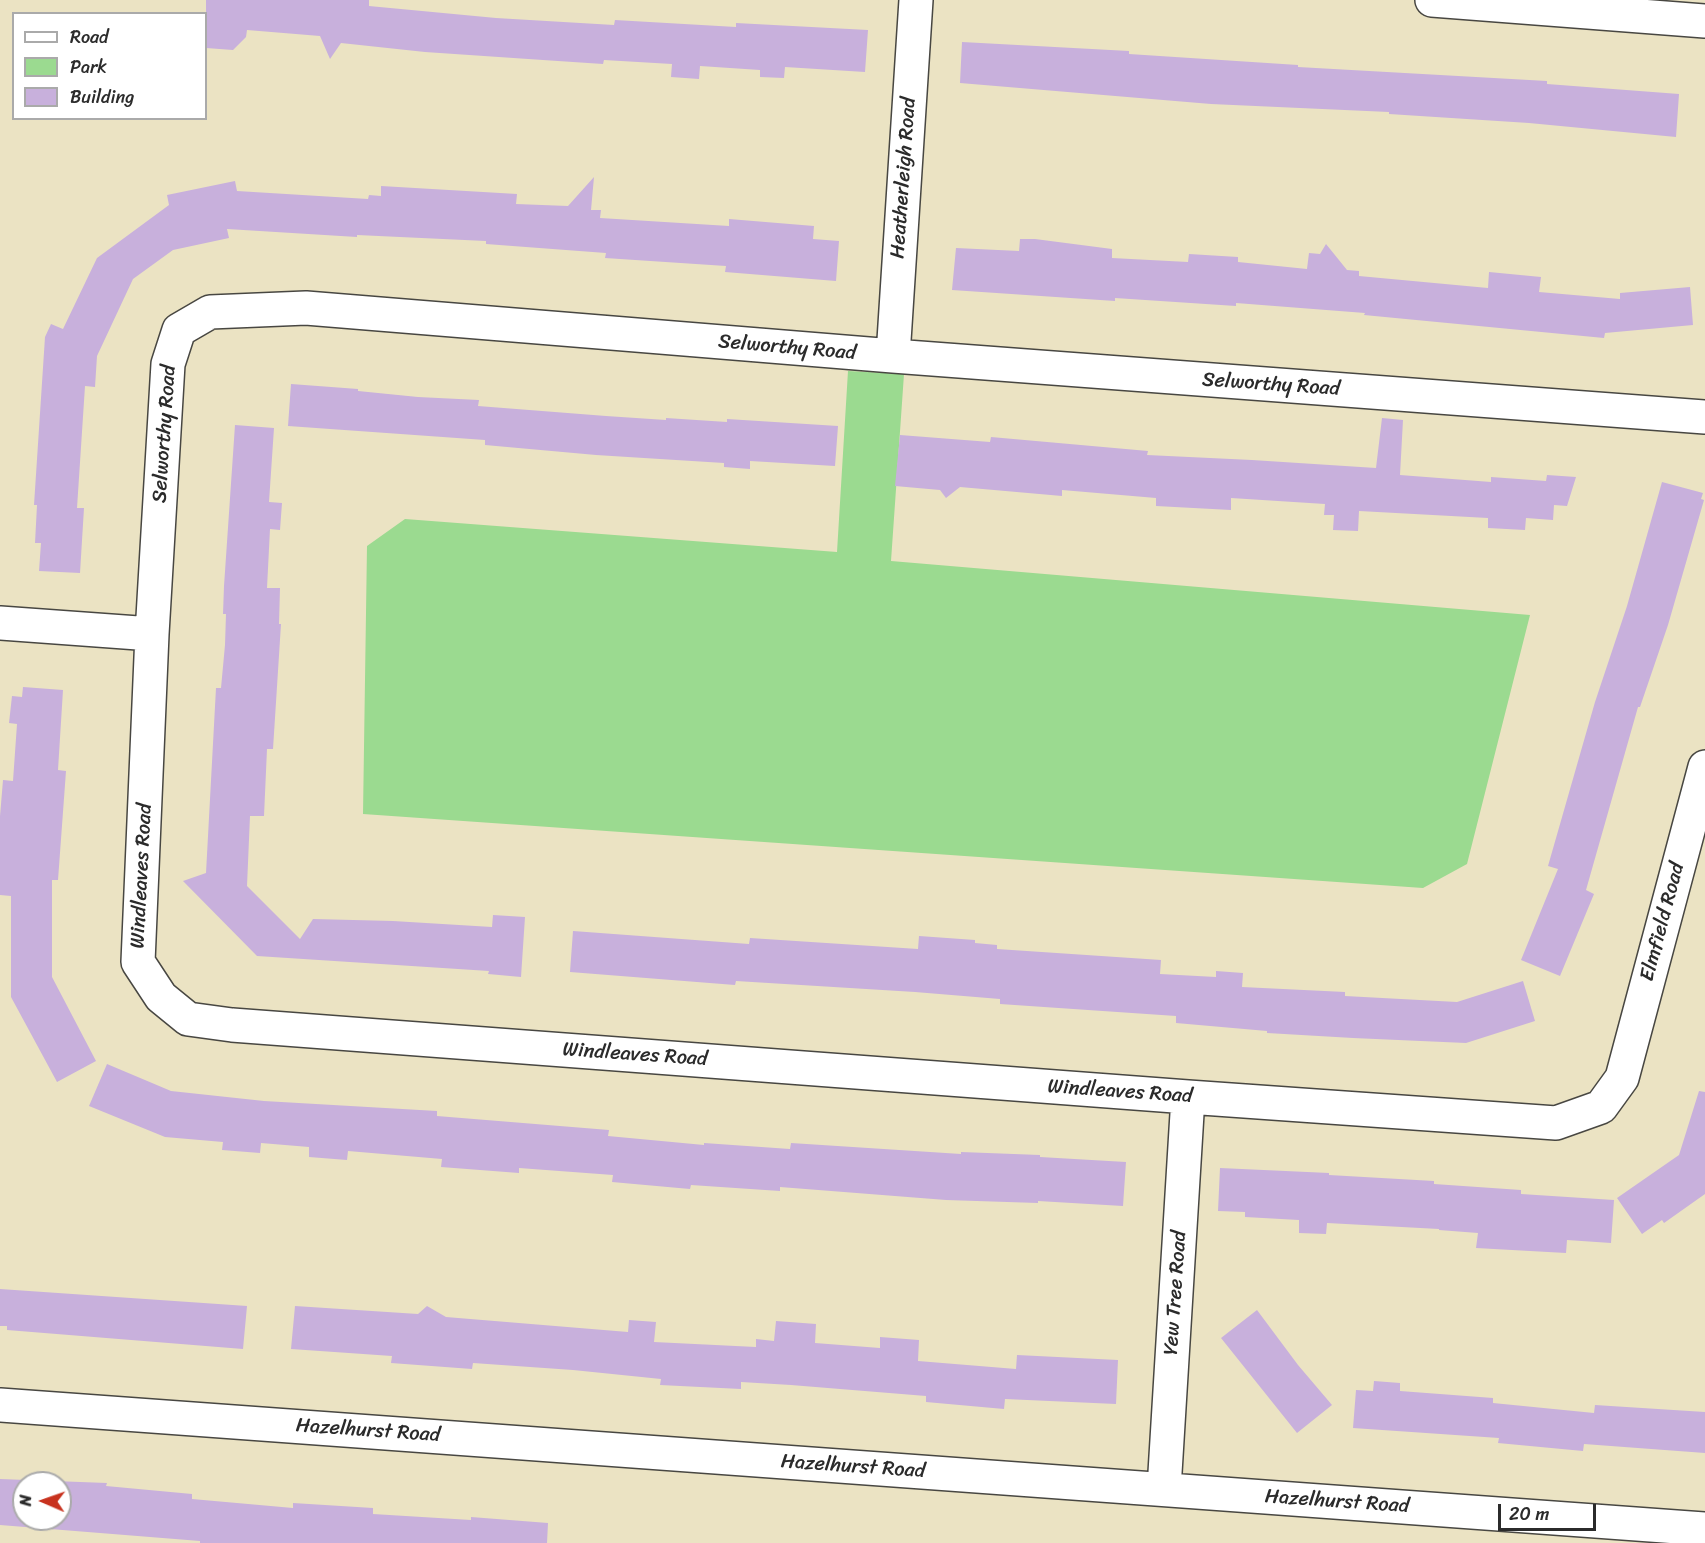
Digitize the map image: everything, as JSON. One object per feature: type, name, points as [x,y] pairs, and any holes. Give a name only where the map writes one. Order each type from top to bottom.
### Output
[{"type":"street","name":"Heatherleigh Road","points":[[893,356],[916,0]]},
{"type":"street","points":[[1432,0],[1705,21]]},
{"type":"street","name":"Selworthy Road","points":[[152,634],[168,364],[179,330],[210,312],[306,308],[893,356],[1705,417]]},
{"type":"street","points":[[0,623],[152,634]]},
{"type":"street","name":"Windleaves Road","points":[[152,634],[138,962],[161,997],[188,1019],[232,1025],[1556,1123],[1600,1107],[1622,1078]]},
{"type":"street","name":"Elmfield Road","points":[[1622,1078],[1705,767]]},
{"type":"street","name":"Yew Tree Road","points":[[1164,1490],[1188,1097]]},
{"type":"street","name":"Hazelhurst Road","points":[[0,1405],[1705,1529]]},
{"type":"green space","points":[[848,371],[904,374],[891,561],[1530,615],[1467,864],[1423,888],[363,814],[367,546],[405,519],[837,552]]},
{"type":"building","points":[[206,0],[369,0],[369,6],[496,18],[614,25],[615,20],[736,27],[736,23],[868,30],[865,72],[785,67],[784,78],[760,77],[760,70],[700,66],[699,79],[671,77],[672,64],[604,60],[603,64],[425,52],[341,43],[330,59],[320,36],[247,30],[246,37],[233,50],[207,48]]},
{"type":"building","points":[[962,42],[1129,51],[1129,54],[1298,65],[1298,67],[1547,81],[1547,84],[1679,94],[1676,137],[1529,123],[1389,114],[1389,112],[1211,104],[960,83]]},
{"type":"building","points":[[594,177],[591,210],[601,210],[600,218],[729,226],[729,219],[814,226],[813,239],[839,241],[836,281],[725,272],[726,266],[605,258],[606,253],[486,244],[486,241],[357,235],[357,237],[227,229],[229,238],[173,250],[133,279],[97,356],[95,387],[85,386],[77,508],[84,508],[80,573],[39,571],[41,543],[35,543],[37,505],[34,505],[45,337],[51,324],[63,329],[97,258],[169,205],[167,195],[235,181],[237,191],[368,199],[369,195],[381,196],[381,186],[517,194],[516,204],[568,206]]},
{"type":"building","points":[[1020,239],[1112,249],[1112,258],[1188,262],[1189,254],[1238,257],[1238,262],[1307,269],[1309,253],[1320,254],[1326,244],[1347,270],[1359,271],[1359,276],[1488,288],[1489,272],[1541,277],[1539,292],[1620,299],[1620,293],[1690,287],[1693,325],[1605,333],[1604,338],[1364,315],[1365,313],[1236,303],[1236,306],[1115,298],[1115,301],[952,290],[956,248],[1019,251]]},
{"type":"building","points":[[291,384],[358,389],[358,391],[418,397],[479,400],[478,406],[606,416],[727,422],[727,419],[838,426],[835,466],[750,461],[750,469],[724,467],[724,463],[485,445],[485,440],[288,426]]},
{"type":"building","points":[[1382,418],[1403,420],[1400,475],[1491,482],[1491,477],[1546,481],[1547,475],[1576,477],[1567,506],[1554,505],[1553,520],[1526,518],[1525,530],[1488,528],[1488,518],[1359,511],[1358,531],[1333,530],[1334,515],[1324,515],[1325,504],[1231,498],[1231,510],[1156,506],[1156,498],[1062,490],[1062,496],[960,487],[946,498],[940,490],[895,486],[900,435],[990,442],[991,437],[1148,451],[1147,455],[1376,468]]},
{"type":"building","points":[[235,425],[274,428],[269,502],[282,503],[280,530],[270,529],[267,588],[280,588],[279,624],[281,624],[273,749],[267,749],[264,816],[250,816],[247,886],[300,939],[313,919],[492,927],[493,915],[525,917],[521,977],[488,974],[489,971],[257,956],[183,881],[206,873],[216,688],[221,688],[225,645],[224,586]]},
{"type":"building","points":[[1662,482],[1703,493],[1701,499],[1704,500],[1668,625],[1640,707],[1638,707],[1586,890],[1594,894],[1560,976],[1521,960],[1558,869],[1548,866]]},
{"type":"building","points":[[23,687],[63,690],[58,770],[66,771],[58,880],[52,880],[52,977],[96,1061],[57,1082],[11,997],[11,896],[0,895],[0,816],[3,780],[13,781],[17,724],[9,723],[12,696],[22,697]]},
{"type":"building","points":[[573,931],[749,944],[750,938],[918,949],[919,936],[975,940],[975,943],[997,945],[997,949],[1161,960],[1160,974],[1216,977],[1216,971],[1243,973],[1242,987],[1345,992],[1345,996],[1457,1002],[1523,981],[1535,1021],[1466,1043],[1353,1038],[1267,1033],[1267,1031],[1176,1023],[1176,1016],[1000,1004],[1000,999],[736,981],[735,985],[570,972]]},
{"type":"building","points":[[107,1064],[171,1091],[264,1101],[437,1111],[437,1116],[609,1130],[608,1136],[704,1145],[704,1143],[790,1149],[791,1143],[961,1154],[961,1152],[1040,1155],[1040,1157],[1126,1162],[1123,1206],[1038,1201],[1038,1203],[946,1200],[780,1187],[780,1191],[691,1185],[690,1189],[612,1182],[613,1175],[519,1168],[519,1173],[441,1167],[442,1159],[348,1151],[347,1160],[309,1157],[309,1147],[261,1143],[260,1153],[222,1150],[223,1142],[165,1137],[89,1106]]},
{"type":"building","points":[[1699,1091],[1705,1092],[1705,1194],[1664,1223],[1662,1220],[1642,1234],[1617,1198],[1679,1155]]},
{"type":"building","points":[[1220,1168],[1434,1181],[1434,1184],[1521,1190],[1521,1194],[1614,1200],[1611,1243],[1567,1240],[1566,1253],[1476,1248],[1478,1233],[1439,1229],[1327,1223],[1326,1234],[1299,1233],[1299,1220],[1245,1217],[1245,1212],[1218,1211]]},
{"type":"building","points":[[0,1289],[247,1306],[243,1349],[7,1330],[7,1326],[0,1326]]},
{"type":"building","points":[[295,1306],[418,1314],[427,1306],[446,1317],[628,1332],[629,1320],[656,1322],[654,1342],[756,1347],[756,1339],[774,1341],[776,1321],[816,1324],[815,1343],[880,1348],[880,1337],[919,1340],[918,1361],[1016,1369],[1017,1355],[1118,1360],[1116,1404],[1005,1399],[1004,1409],[926,1402],[926,1396],[791,1385],[741,1382],[741,1389],[660,1385],[661,1379],[573,1370],[473,1363],[472,1369],[391,1363],[392,1356],[291,1349]]},
{"type":"building","points":[[1257,1310],[1298,1365],[1332,1405],[1297,1433],[1221,1338]]},
{"type":"building","points":[[1374,1381],[1400,1383],[1400,1391],[1493,1398],[1493,1403],[1594,1413],[1595,1405],[1705,1412],[1705,1453],[1584,1444],[1583,1451],[1498,1443],[1499,1438],[1353,1428],[1356,1390],[1373,1391]]},
{"type":"building","points":[[0,1479],[12,1479],[12,1526],[0,1525]]},
{"type":"building","points":[[72,1482],[107,1483],[106,1486],[192,1494],[192,1499],[293,1508],[293,1503],[373,1508],[373,1514],[471,1520],[471,1517],[548,1523],[547,1543],[200,1543],[200,1541],[72,1531]]}]
